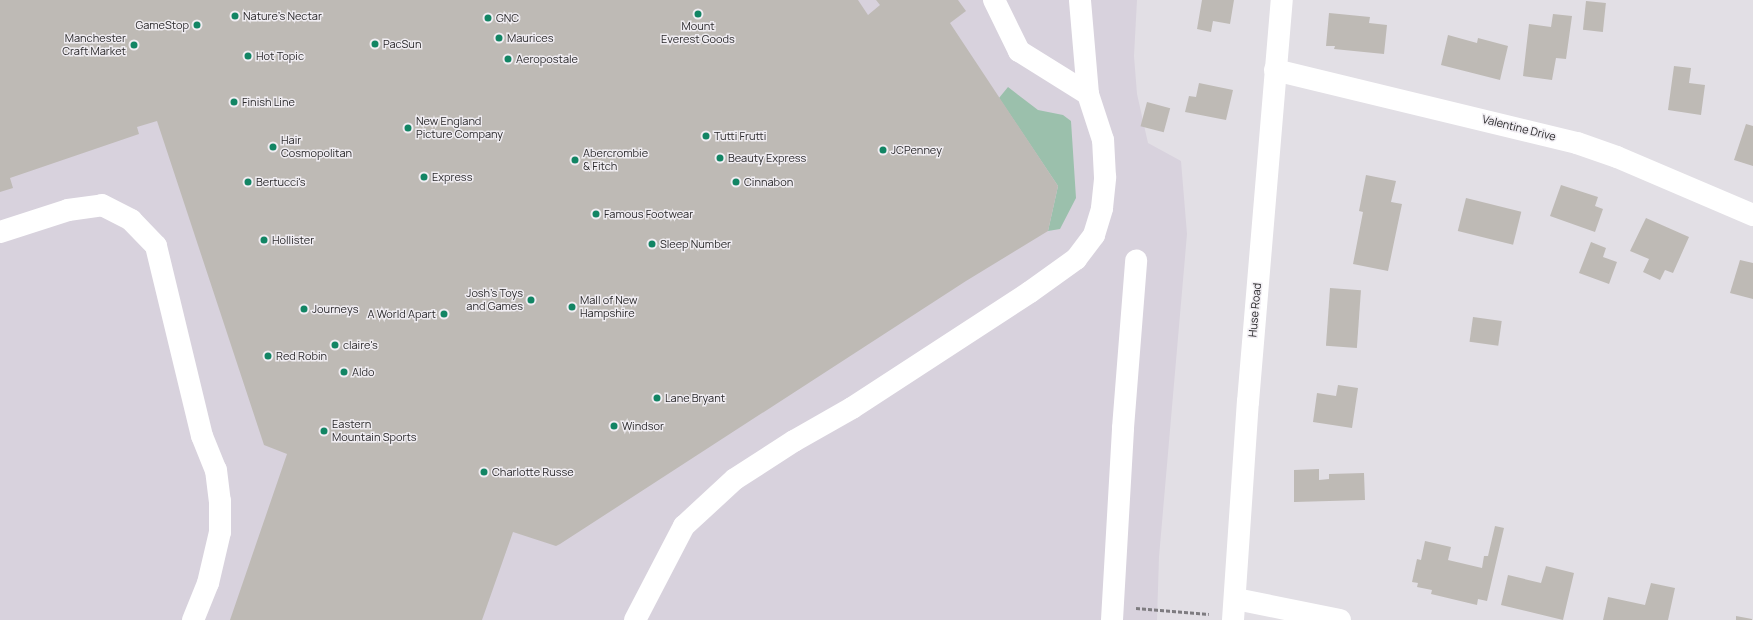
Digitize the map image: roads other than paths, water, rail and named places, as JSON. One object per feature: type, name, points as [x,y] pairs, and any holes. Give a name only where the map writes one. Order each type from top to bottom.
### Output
[{"type":"street","points":[[994,0],[1019,51],[1088,94]]},
{"type":"street","points":[[635,620],[684,526],[735,479],[912,370],[1076,259],[1094,235],[1102,208],[1105,177],[1103,140],[1088,94],[1080,0]]},
{"type":"street","name":"Huse Road","points":[[1233,620],[1236,599],[1248,402],[1282,0]]},
{"type":"street","name":"Valentine Drive","points":[[1275,70],[1578,143],[1617,157],[1753,214]]},
{"type":"street","points":[[0,232],[68,210],[102,205],[131,220],[156,246],[202,436],[216,470],[220,501],[220,532],[208,583],[193,620]]},
{"type":"street","points":[[1112,620],[1123,428],[1136,261]]},
{"type":"street","points":[[1236,599],[1340,620]]},
{"type":"place","name":"Mount Everest Goods","points":[[698,14]]},
{"type":"place","name":"Nature's Nectar","points":[[235,16]]},
{"type":"place","name":"GNC","points":[[488,18]]},
{"type":"place","name":"GameStop","points":[[197,25]]},
{"type":"place","name":"Maurices","points":[[499,38]]},
{"type":"place","name":"PacSun","points":[[375,44]]},
{"type":"place","name":"Manchester Craft Market","points":[[134,45]]},
{"type":"place","name":"Hot Topic","points":[[248,56]]},
{"type":"place","name":"Aeropostale","points":[[508,59]]},
{"type":"place","name":"Finish Line","points":[[234,102]]},
{"type":"place","name":"New England Picture Company","points":[[408,128]]},
{"type":"place","name":"Tutti Frutti","points":[[706,136]]},
{"type":"place","name":"Hair Cosmopolitan","points":[[273,147]]},
{"type":"place","name":"JCPenney","points":[[883,150]]},
{"type":"place","name":"Beauty Express","points":[[720,158]]},
{"type":"place","name":"Abercrombie & Fitch","points":[[575,160]]},
{"type":"place","name":"Express","points":[[424,177]]},
{"type":"place","name":"Bertucci's","points":[[248,182]]},
{"type":"place","name":"Cinnabon","points":[[736,182]]},
{"type":"place","name":"Famous Footwear","points":[[596,214]]},
{"type":"place","name":"Hollister","points":[[264,240]]},
{"type":"place","name":"Sleep Number","points":[[652,244]]},
{"type":"place","name":"Josh's Toys and Games","points":[[531,300]]},
{"type":"place","name":"Mall of New Hampshire","points":[[572,307]]},
{"type":"place","name":"Journeys","points":[[304,309]]},
{"type":"place","name":"A World Apart","points":[[444,314]]},
{"type":"place","name":"claire's","points":[[335,345]]},
{"type":"place","name":"Red Robin","points":[[268,356]]},
{"type":"place","name":"Aldo","points":[[344,372]]},
{"type":"place","name":"Lane Bryant","points":[[657,398]]},
{"type":"place","name":"Windsor","points":[[614,426]]},
{"type":"place","name":"Eastern Mountain Sports","points":[[324,431]]},
{"type":"place","name":"Charlotte Russe","points":[[484,472]]}]
